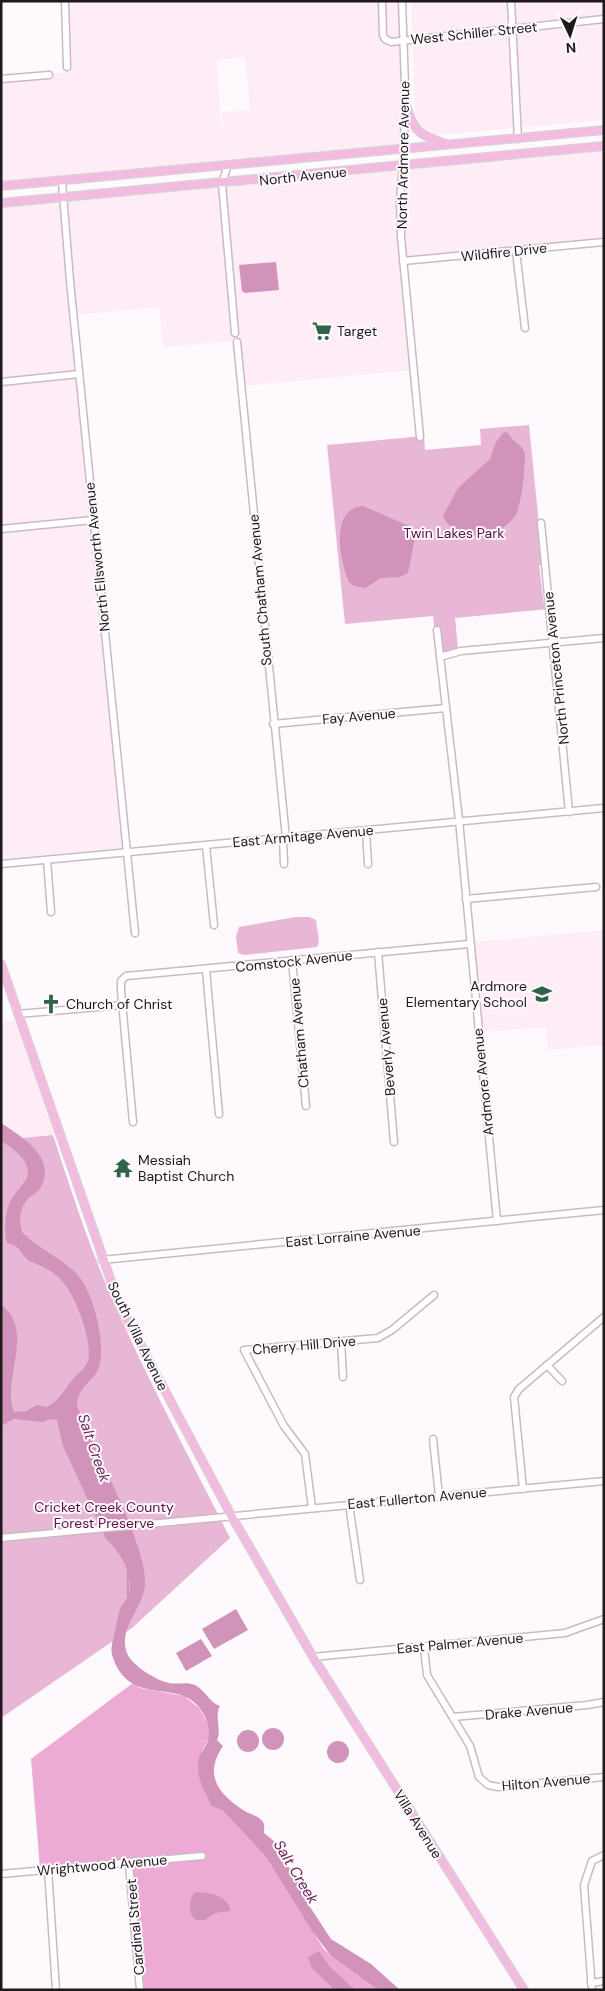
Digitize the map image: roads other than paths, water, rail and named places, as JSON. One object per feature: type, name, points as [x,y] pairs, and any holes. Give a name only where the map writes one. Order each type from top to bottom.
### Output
[{"type":"main road","points":[[405,101],[410,119],[419,134],[451,145]]},
{"type":"main road","name":"North Avenue","points":[[1,186],[227,167],[604,130]]},
{"type":"main road","name":"North Avenue","points":[[1,203],[64,199],[604,146]]},
{"type":"main road","name":"South Villa Avenue","points":[[1,964],[102,1260],[120,1304],[231,1516],[313,1657]]},
{"type":"main road","name":"Villa Avenue","points":[[313,1657],[524,1990]]},
{"type":"street","points":[[65,1],[67,67]]},
{"type":"street","points":[[382,1],[385,39],[391,42],[403,41]]},
{"type":"street","name":"North Ardmore Avenue","points":[[402,1],[405,101],[400,201],[403,261],[412,338],[420,437]]},
{"type":"street","points":[[511,1],[518,139]]},
{"type":"street","name":"West Schiller Street","points":[[403,41],[604,19]]},
{"type":"street","points":[[1,79],[49,75]]},
{"type":"street","points":[[227,167],[222,184],[235,333]]},
{"type":"street","name":"North Ellsworth Avenue","points":[[62,182],[93,520],[135,933]]},
{"type":"street","name":"Wildfire Drive","points":[[403,261],[604,242]]},
{"type":"street","points":[[516,251],[525,328]]},
{"type":"street","name":"South Chatham Avenue","points":[[236,342],[284,838],[284,864]]},
{"type":"street","points":[[1,382],[79,374]]},
{"type":"street","points":[[1,529],[93,520]]},
{"type":"street","name":"North Princeton Avenue","points":[[541,523],[569,812]]},
{"type":"street","points":[[437,630],[459,820]]},
{"type":"street","points":[[440,657],[461,651],[604,638]]},
{"type":"street","name":"Fay Avenue","points":[[273,724],[446,708]]},
{"type":"street","name":"East Armitage Avenue","points":[[1,864],[604,808]]},
{"type":"street","name":"Ardmore Avenue","points":[[459,820],[469,944],[497,1221]]},
{"type":"street","points":[[366,831],[368,864]]},
{"type":"street","points":[[206,846],[214,925]]},
{"type":"street","points":[[46,860],[51,912]]},
{"type":"street","points":[[466,899],[596,887]]},
{"type":"street","name":"Comstock Avenue","points":[[122,1005],[121,981],[126,976],[469,944]]},
{"type":"street","name":"Beverly Avenue","points":[[378,952],[394,1142]]},
{"type":"street","name":"Chatham Avenue","points":[[292,960],[306,1106]]},
{"type":"street","points":[[206,970],[220,1114]]},
{"type":"street","points":[[18,1014],[122,1005],[134,1122]]},
{"type":"street","name":"East Lorraine Avenue","points":[[102,1260],[604,1210]]},
{"type":"street","name":"Cherry Hill Drive","points":[[312,1508],[305,1454],[284,1426],[244,1350],[378,1338],[392,1330],[434,1295]]},
{"type":"street","points":[[523,1488],[514,1397],[519,1389],[604,1317]]},
{"type":"street","points":[[341,1342],[342,1377]]},
{"type":"street","points":[[547,1365],[562,1381]]},
{"type":"street","points":[[433,1439],[439,1496]]},
{"type":"street","name":"East Fullerton Avenue","points":[[1,1538],[348,1504],[604,1482]]},
{"type":"street","points":[[348,1504],[360,1580]]},
{"type":"street","name":"East Palmer Avenue","points":[[313,1657],[565,1633],[604,1619]]},
{"type":"street","points":[[424,1646],[427,1675],[453,1717]]},
{"type":"street","name":"Drake Avenue","points":[[453,1717],[604,1702]]},
{"type":"street","name":"Hilton Avenue","points":[[453,1717],[470,1746],[478,1777],[488,1785],[498,1787],[604,1777]]},
{"type":"street","name":"Wrightwood Avenue","points":[[1,1874],[110,1863],[130,1864],[202,1856]]},
{"type":"street","points":[[601,1856],[592,1861],[584,1885],[591,1986],[604,1981]]},
{"type":"street","name":"Cardinal Street","points":[[130,1864],[140,1990]]},
{"type":"street","points":[[48,1869],[56,1990]]},
{"type":"water","points":[[276,262],[279,290],[245,293],[242,291],[239,265]]},
{"type":"water","points":[[504,432],[508,433],[523,449],[525,454],[517,513],[509,523],[494,533],[477,537],[460,533],[448,524],[443,516],[458,488],[490,459],[496,442]]},
{"type":"water","points":[[363,506],[409,526],[415,537],[408,573],[400,577],[381,578],[365,588],[354,586],[349,582],[343,562],[340,537],[341,526],[345,516],[352,509]]},
{"type":"water","points":[[1,1123],[36,1150],[42,1159],[45,1169],[44,1179],[39,1190],[22,1207],[20,1224],[22,1232],[75,1272],[87,1290],[96,1315],[101,1341],[100,1363],[95,1375],[80,1392],[77,1406],[125,1512],[144,1568],[144,1591],[126,1634],[127,1653],[134,1663],[151,1676],[169,1683],[195,1685],[220,1706],[218,1710],[219,1731],[217,1740],[223,1746],[214,1765],[214,1774],[220,1790],[234,1804],[263,1822],[264,1833],[281,1847],[287,1866],[295,1873],[308,1904],[331,1939],[371,1964],[400,1990],[378,1990],[331,1956],[312,1931],[266,1857],[222,1810],[212,1806],[203,1789],[198,1771],[200,1756],[208,1740],[209,1730],[204,1715],[198,1706],[189,1698],[178,1694],[142,1687],[130,1682],[121,1673],[113,1658],[112,1647],[120,1609],[129,1593],[130,1586],[127,1570],[116,1549],[106,1539],[63,1446],[57,1420],[51,1419],[42,1422],[14,1419],[1,1426],[1,1305],[11,1315],[16,1327],[16,1356],[11,1386],[14,1412],[26,1411],[37,1405],[47,1407],[59,1398],[85,1366],[89,1353],[86,1331],[78,1308],[62,1281],[47,1269],[30,1261],[16,1247],[7,1243],[5,1229],[9,1204],[25,1181],[28,1169],[22,1157],[1,1141]]},
{"type":"water","points":[[236,1609],[248,1630],[214,1649],[202,1629]]},
{"type":"water","points":[[201,1639],[212,1656],[186,1671],[176,1653]]},
{"type":"water","points":[[273,1728],[281,1731],[284,1739],[281,1747],[273,1750],[265,1747],[262,1739],[265,1731]]},
{"type":"water","points":[[248,1730],[256,1733],[259,1741],[256,1749],[248,1752],[240,1749],[237,1741],[240,1733]]},
{"type":"water","points":[[338,1741],[346,1744],[349,1752],[346,1760],[338,1763],[330,1760],[327,1752],[330,1744]]},
{"type":"water","points":[[194,1893],[216,1895],[228,1904],[230,1909],[229,1911],[215,1913],[205,1920],[196,1920],[191,1914],[190,1907]]},
{"type":"water","points":[[319,1951],[330,1967],[355,1990],[335,1990],[312,1968],[308,1957]]},
{"type":"waterway","name":"Salt Creek","points":[[128,1571],[128,1596]]},
{"type":"place","name":"Target","points":[[322,331]]},
{"type":"place","name":"Ardmore Elementary School","points":[[542,994]]},
{"type":"place","name":"Church of Christ","points":[[51,1004]]},
{"type":"place","name":"Messiah Baptist Church","points":[[123,1168]]},
{"type":"park label","name":"Twin Lakes Park","points":[[454,533]]},
{"type":"park label","name":"Cricket Creek County Forest Preserve","points":[[104,1515]]}]
